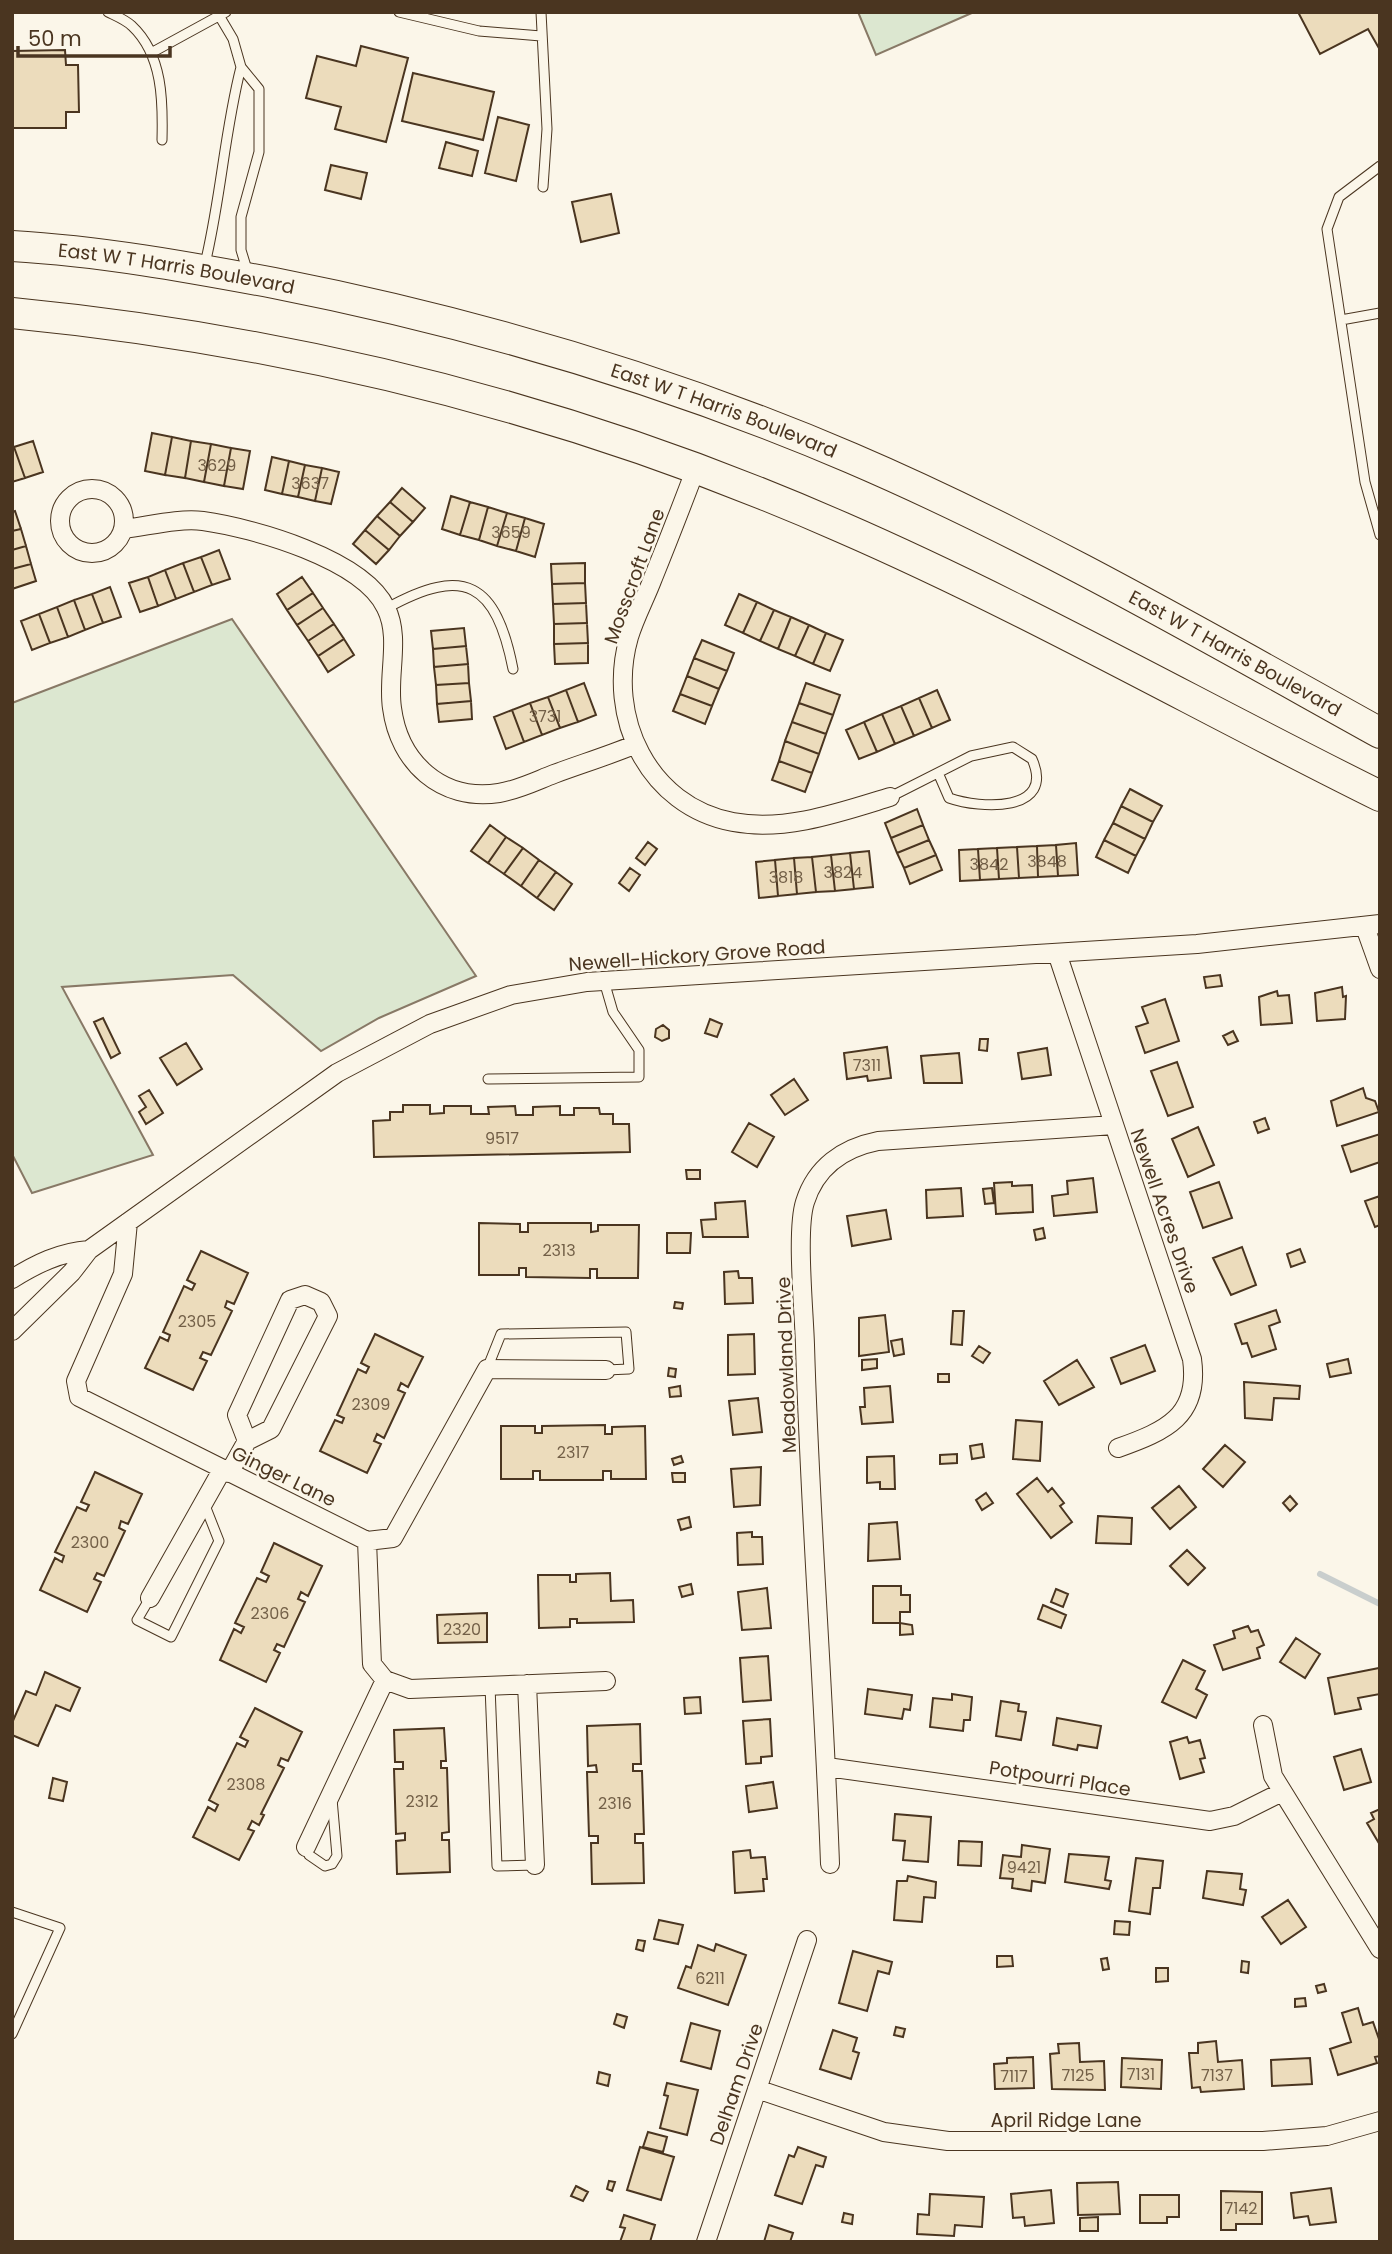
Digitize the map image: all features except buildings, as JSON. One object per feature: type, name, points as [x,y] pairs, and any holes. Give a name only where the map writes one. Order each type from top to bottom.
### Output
[{"type":"main road","name":"East W T Harris Boulevard","points":[[12,246],[203,270],[431,317],[522,340],[678,392],[839,453],[932,495],[1103,582],[1380,733]]},
{"type":"main road","points":[[12,313],[162,331],[365,368],[540,415],[696,468],[842,527],[929,568],[1380,796]]},
{"type":"street","name":"Mosscroft Lane","points":[[696,468],[629,637],[624,688],[634,745],[650,771],[670,793],[698,810],[734,823],[777,824],[808,819],[890,797]]},
{"type":"street","points":[[124,530],[201,521],[245,531],[333,561],[377,593],[387,608],[393,630],[391,700],[394,723],[409,758],[427,776],[463,792],[498,793],[634,745]]},
{"type":"street","points":[[1372,926],[1380,970]]},
{"type":"street","name":"Newell-Hickory Grove Road","points":[[12,1331],[72,1272],[89,1250],[293,1102],[390,1044],[482,1004],[545,988],[604,981],[1197,944],[1372,926]]},
{"type":"street","name":"Newell Acres Drive","points":[[1057,953],[1192,1359],[1194,1373],[1192,1396],[1178,1416],[1144,1439],[1118,1448]]},
{"type":"street","name":"Meadowland Drive","points":[[830,1864],[806,1371],[802,1233],[804,1204],[811,1187],[838,1156],[858,1145],[878,1141],[1114,1125]]},
{"type":"street","name":"Ginger Lane","points":[[128,1222],[123,1274],[76,1381],[75,1391],[85,1403],[367,1541]]},
{"type":"street","name":"Newell-Hickory Grove Road","points":[[12,1279],[67,1252],[89,1250]]},
{"type":"street","points":[[150,1598],[204,1503],[247,1441],[271,1429],[328,1316],[321,1302],[305,1295],[290,1300],[237,1415],[247,1441]]},
{"type":"street","points":[[606,1370],[487,1369],[393,1538],[367,1541],[372,1664],[384,1680],[410,1689],[606,1681]]},
{"type":"street","points":[[306,1847],[384,1680]]},
{"type":"street","points":[[527,1684],[535,1865]]},
{"type":"street","points":[[1263,1724],[1268,1756],[1282,1792],[1380,1949]]},
{"type":"street","name":"Potpourri Place","points":[[827,1767],[1210,1821],[1234,1816],[1282,1792]]},
{"type":"street","name":"Delham Drive","points":[[706,2242],[807,1940]]},
{"type":"street","name":"April Ridge Lane","points":[[757,2090],[884,2132],[948,2141],[1263,2141],[1326,2136],[1380,2121]]},
{"type":"lane","points":[[108,12],[132,26],[151,53],[163,97],[162,140]]},
{"type":"lane","points":[[399,12],[479,32],[541,36]]},
{"type":"lane","points":[[541,12],[547,129],[543,187]]},
{"type":"lane","points":[[151,53],[221,14],[233,39],[241,66],[259,89],[259,152],[241,217],[241,250],[250,278]]},
{"type":"lane","points":[[203,270],[218,216],[234,93],[241,66]]},
{"type":"lane","points":[[1380,166],[1339,197],[1327,229],[1365,482],[1380,535]]},
{"type":"lane","points":[[1341,320],[1380,313]]},
{"type":"lane","points":[[387,608],[431,586],[451,584],[470,587],[496,611],[506,632],[513,669]]},
{"type":"lane","points":[[890,797],[971,757],[1013,747],[1032,758],[1037,782],[1032,793],[1012,804],[970,806],[949,798],[939,775]]},
{"type":"lane","points":[[488,1079],[639,1077],[639,1050],[613,1012],[604,981]]},
{"type":"lane","points":[[487,1369],[501,1335],[626,1332],[629,1369],[606,1370]]},
{"type":"lane","points":[[150,1598],[137,1620],[171,1637],[219,1541],[204,1503]]},
{"type":"lane","points":[[490,1686],[497,1866],[535,1865]]},
{"type":"lane","points":[[306,1847],[315,1861],[325,1866],[332,1864],[337,1856],[331,1793]]},
{"type":"lane","points":[[12,1912],[60,1928],[12,2034]]},
{"type":"green space","points":[[858,12],[974,12],[876,55]]},
{"type":"green space","points":[[232,619],[476,976],[379,1018],[321,1051],[233,975],[62,987],[153,1155],[32,1193],[12,1154],[12,703]]},
{"type":"waterway","points":[[1320,1574],[1380,1604]]}]
